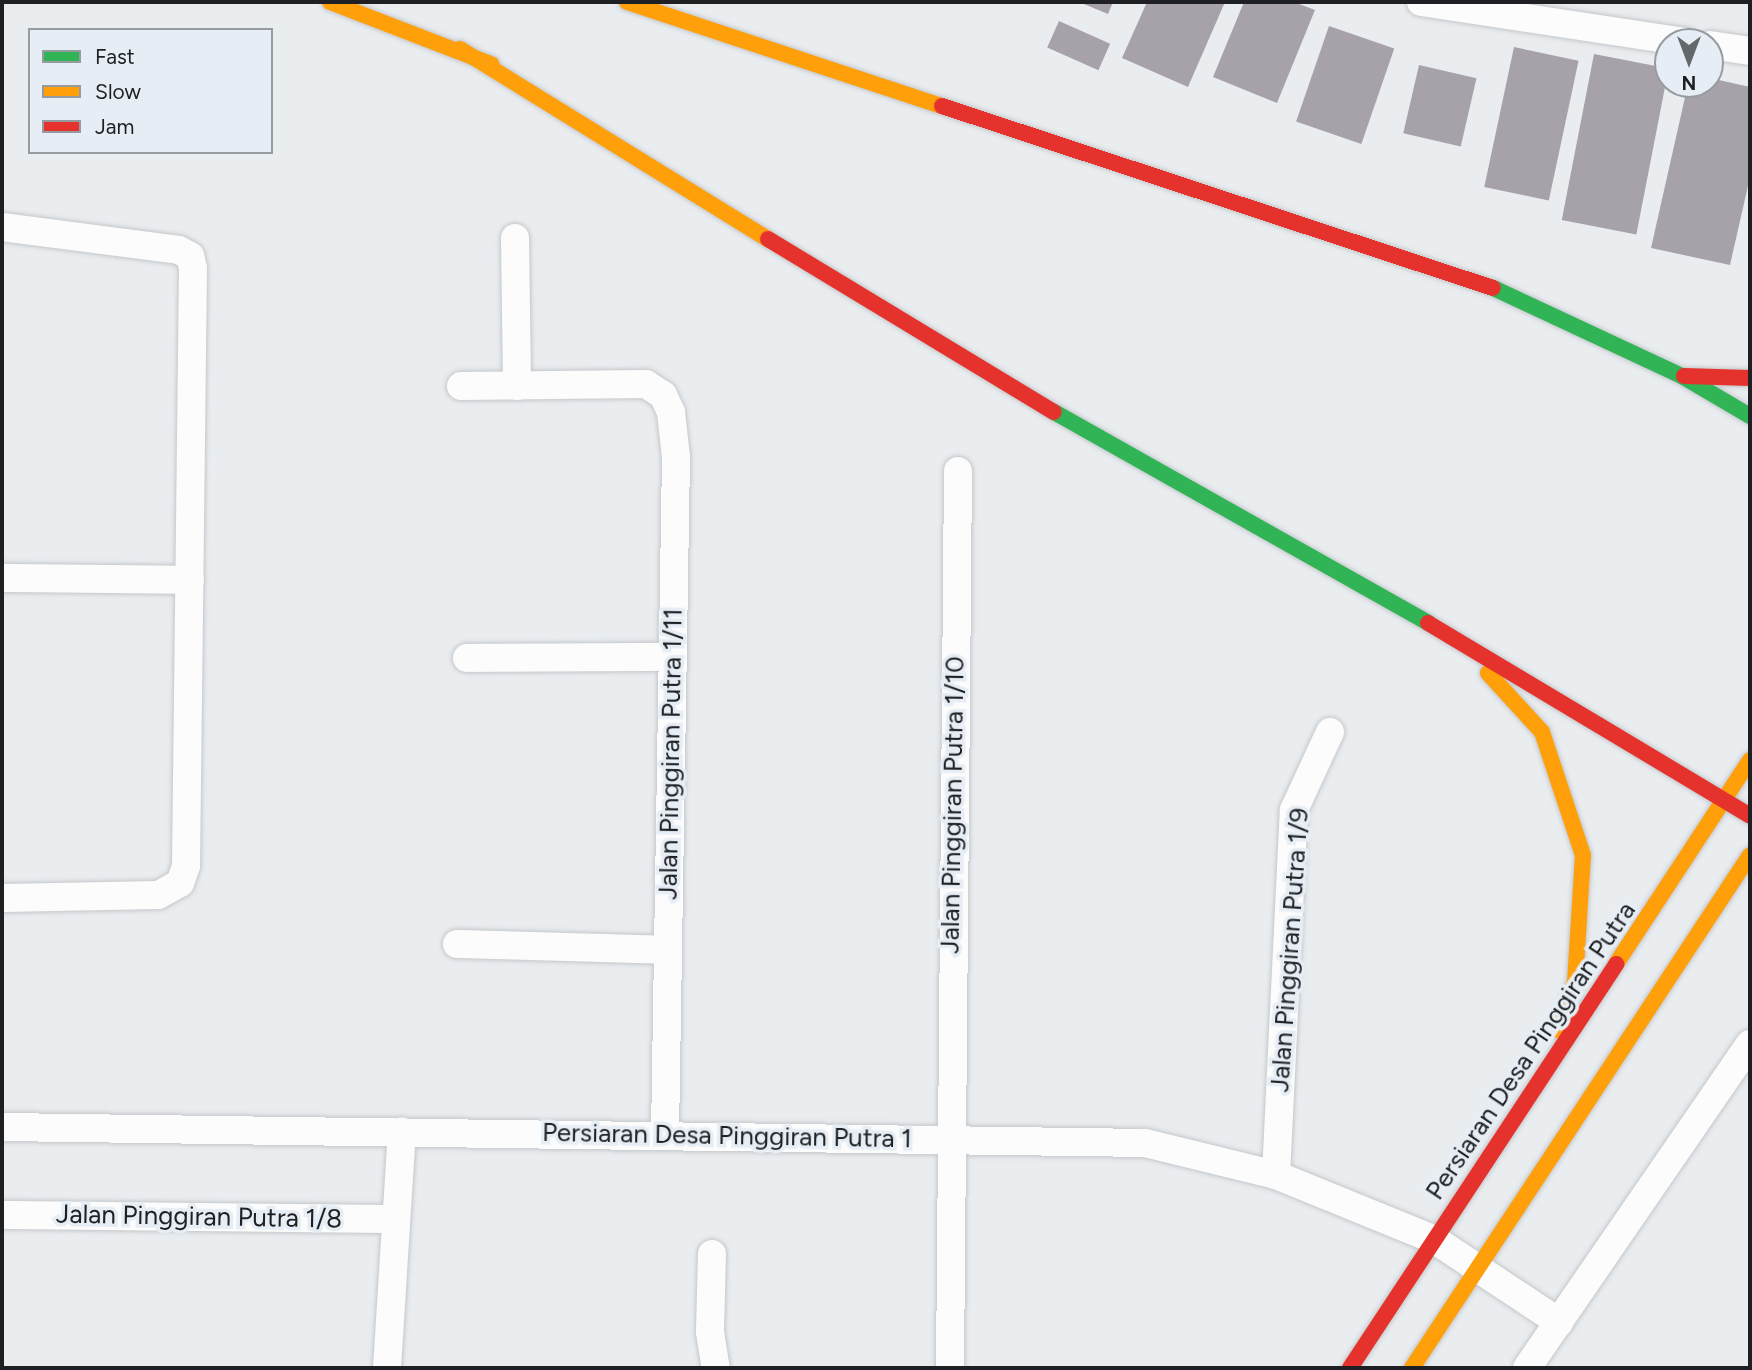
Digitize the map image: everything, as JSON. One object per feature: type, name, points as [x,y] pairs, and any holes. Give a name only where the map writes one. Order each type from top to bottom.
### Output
[{"type":"main road","points":[[330,2],[491,64]]},
{"type":"main road","points":[[363,2],[491,64],[980,370],[1456,639],[1750,816]]},
{"type":"main road","points":[[627,2],[1504,292],[1682,376],[1750,416]]},
{"type":"main road","points":[[1682,376],[1750,378]]},
{"type":"main road","points":[[1456,639],[1542,732],[1583,855],[1574,982],[1540,1082]]},
{"type":"main road","name":"Persiaran Desa Pinggiran Putra","points":[[1350,1368],[1725,802],[1750,760]]},
{"type":"main road","points":[[1412,1368],[1750,855]]},
{"type":"street","points":[[1421,2],[1654,37]]},
{"type":"street","points":[[1724,47],[1750,51]]},
{"type":"street","points":[[2,227],[190,256],[190,580],[186,866],[180,883],[158,895],[2,898]]},
{"type":"street","points":[[461,386],[517,386],[515,238]]},
{"type":"street","name":"Jalan Pinggiran Putra 1/11","points":[[517,386],[646,384],[663,395],[671,412],[676,457],[665,1135]]},
{"type":"street","name":"Jalan Pinggiran Putra 1/10","points":[[950,1368],[948,1139],[958,471]]},
{"type":"street","points":[[2,578],[190,580]]},
{"type":"street","points":[[467,658],[673,657]]},
{"type":"street","name":"Jalan Pinggiran Putra 1/9","points":[[1276,1175],[1294,810],[1330,732]]},
{"type":"street","points":[[457,944],[668,950]]},
{"type":"street","points":[[1527,1368],[1750,1044]]},
{"type":"street","name":"Persiaran Desa Pinggiran Putra 1","points":[[2,1127],[1145,1143],[1276,1175],[1435,1240],[1559,1322]]},
{"type":"street","points":[[387,1368],[402,1132]]},
{"type":"street","name":"Jalan Pinggiran Putra 1/8","points":[[2,1215],[396,1219]]},
{"type":"street","points":[[712,1254],[710,1332],[716,1368]]},
{"type":"building","points":[[1079,2],[1113,2],[1108,14]]},
{"type":"building","points":[[1147,2],[1225,2],[1188,87],[1122,58]]},
{"type":"building","points":[[1244,2],[1294,2],[1315,10],[1277,103],[1213,77]]},
{"type":"building","points":[[1059,21],[1110,44],[1098,70],[1047,47]]},
{"type":"building","points":[[1329,26],[1394,48],[1361,144],[1296,121]]},
{"type":"building","points":[[1514,47],[1579,61],[1549,201],[1484,187]]},
{"type":"building","points":[[1594,54],[1654,66],[1654,98],[1663,98],[1636,234],[1562,220]]},
{"type":"building","points":[[1419,65],[1476,78],[1461,146],[1403,133]]},
{"type":"building","points":[[1724,81],[1750,87],[1750,177],[1730,265],[1651,248],[1685,98],[1724,98]]},
{"type":"traffic: fast","points":[[1493,288],[1682,376],[1750,416]]},
{"type":"traffic: fast","points":[[1054,412],[1428,623]]},
{"type":"traffic: slow","points":[[330,2],[491,64]]},
{"type":"traffic: slow","points":[[627,2],[942,106]]},
{"type":"traffic: slow","points":[[460,49],[768,239]]},
{"type":"traffic: slow","points":[[1488,673],[1542,732],[1583,855],[1575,982],[1558,1030]]},
{"type":"traffic: slow","points":[[1616,964],[1750,760]]},
{"type":"traffic: slow","points":[[1412,1368],[1750,855]]},
{"type":"traffic: jam","points":[[942,106],[1493,288]]},
{"type":"traffic: jam","points":[[768,239],[1054,412]]},
{"type":"traffic: jam","points":[[1684,376],[1750,378]]},
{"type":"traffic: jam","points":[[1428,623],[1750,816]]},
{"type":"traffic: jam","points":[[1350,1368],[1616,964]]}]
